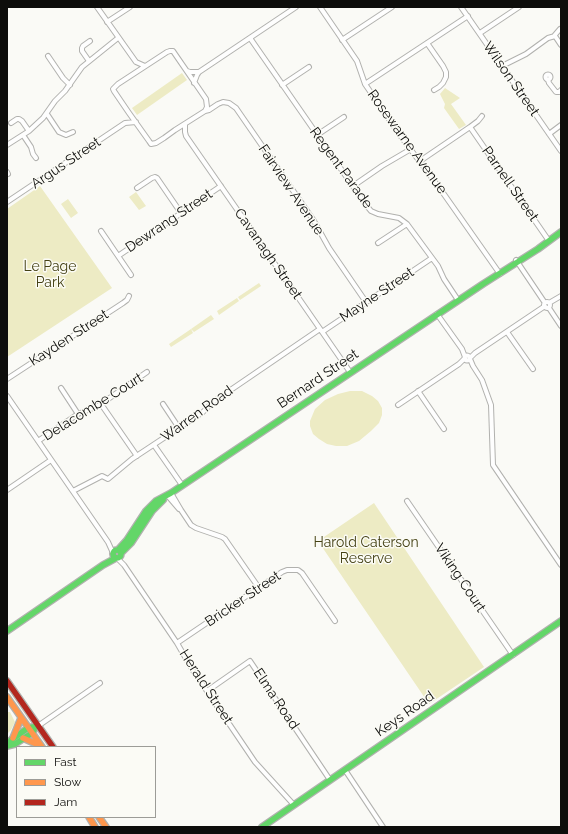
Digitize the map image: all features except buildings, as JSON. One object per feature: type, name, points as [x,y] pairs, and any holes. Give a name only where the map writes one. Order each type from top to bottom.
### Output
[{"type":"main road","name":"Bernard Street","points":[[7,630],[117,554],[131,542],[152,511],[169,494],[561,231]]},
{"type":"main road","name":"Keys Road","points":[[262,827],[561,621]]},
{"type":"main road","points":[[7,681],[52,746]]},
{"type":"main road","points":[[7,697],[41,746]]},
{"type":"main road","points":[[7,746],[13,738],[21,718]]},
{"type":"main road","points":[[13,738],[38,726]]},
{"type":"main road","points":[[7,746],[15,744],[30,730]]},
{"type":"main road","points":[[23,738],[41,746]]},
{"type":"main road","points":[[90,818],[95,827]]},
{"type":"main road","points":[[100,818],[106,827]]},
{"type":"street","points":[[97,7],[136,62],[145,66]]},
{"type":"street","points":[[107,22],[130,7]]},
{"type":"street","points":[[194,83],[199,72],[296,7]]},
{"type":"street","name":"Rosewarne Avenue","points":[[320,7],[357,61],[365,84],[499,273]]},
{"type":"street","points":[[342,40],[392,7]]},
{"type":"street","name":"Wilson Street","points":[[461,7],[561,150]]},
{"type":"street","points":[[480,33],[519,7]]},
{"type":"street","points":[[365,84],[468,16]]},
{"type":"street","points":[[503,67],[526,54],[548,38],[554,36],[560,29]]},
{"type":"street","points":[[554,36],[561,45]]},
{"type":"street","points":[[7,145],[29,131],[43,118],[55,100],[65,92],[82,67],[118,38]]},
{"type":"street","name":"Regent Parade","points":[[250,38],[366,206],[371,211],[381,216],[399,218],[407,224]]},
{"type":"street","points":[[89,61],[82,51],[82,48],[90,41]]},
{"type":"street","points":[[427,43],[446,72],[446,78],[443,83],[440,87],[434,90]]},
{"type":"street","points":[[170,51],[175,54],[206,99],[211,103],[218,104],[209,110],[204,111],[156,143],[152,144],[113,89],[115,86],[145,66],[170,51]]},
{"type":"street","points":[[48,56],[63,78],[70,85]]},
{"type":"street","points":[[136,62],[136,72]]},
{"type":"street","points":[[282,85],[310,67]]},
{"type":"street","points":[[186,71],[199,72]]},
{"type":"street","points":[[548,80],[554,90],[557,92],[561,90]]},
{"type":"street","points":[[204,111],[207,109],[206,99]]},
{"type":"street","name":"Fairview Avenue","points":[[218,104],[226,102],[231,104],[237,110],[310,215],[329,248],[366,302]]},
{"type":"street","points":[[125,123],[129,112]]},
{"type":"street","points":[[47,114],[60,132],[66,135],[74,132]]},
{"type":"street","points":[[420,161],[475,124],[482,116]]},
{"type":"street","points":[[317,135],[344,117]]},
{"type":"street","points":[[11,123],[19,119],[29,131]]},
{"type":"street","name":"Argus Street","points":[[7,202],[125,123],[136,122]]},
{"type":"street","points":[[185,124],[186,136]]},
{"type":"street","points":[[549,134],[561,125]]},
{"type":"street","name":"Parnell Street","points":[[470,127],[548,239]]},
{"type":"street","name":"Cavanagh Street","points":[[175,130],[186,136],[350,372]]},
{"type":"street","points":[[23,135],[36,158]]},
{"type":"street","points":[[353,186],[382,166],[411,149]]},
{"type":"street","points":[[137,188],[152,178],[157,178],[181,213]]},
{"type":"street","name":"Dewrang Street","points":[[118,256],[221,186]]},
{"type":"street","points":[[378,243],[407,224],[439,268],[444,279],[458,300]]},
{"type":"street","points":[[101,231],[131,275]]},
{"type":"street","name":"Mayne Street","points":[[321,330],[432,258]]},
{"type":"street","points":[[517,261],[561,326]]},
{"type":"street","name":"Kayden Street","points":[[7,379],[125,302],[129,296]]},
{"type":"street","points":[[398,405],[561,296]]},
{"type":"street","points":[[437,314],[482,380],[490,405],[493,465],[561,565]]},
{"type":"street","name":"Warren Road","points":[[73,491],[102,476],[108,479],[132,459],[203,412],[213,402],[321,330]]},
{"type":"street","points":[[507,332],[533,369]]},
{"type":"street","name":"Delacombe Court","points":[[38,441],[78,414],[101,404],[147,372]]},
{"type":"street","points":[[61,388],[78,414]]},
{"type":"street","points":[[418,391],[444,429]]},
{"type":"street","name":"Herald Street","points":[[7,396],[117,554],[255,762],[294,805]]},
{"type":"street","points":[[101,404],[137,456]]},
{"type":"street","points":[[163,404],[179,428]]},
{"type":"street","points":[[154,445],[182,485]]},
{"type":"street","points":[[7,490],[51,460]]},
{"type":"street","points":[[169,494],[193,527],[224,538],[259,588]]},
{"type":"street","name":"Viking Court","points":[[407,501],[513,655]]},
{"type":"street","name":"Bricker Street","points":[[177,643],[284,570],[299,571],[304,575],[335,621]]},
{"type":"street","name":"Elma Road","points":[[207,691],[250,661],[330,780]]},
{"type":"street","points":[[38,726],[100,683]]},
{"type":"street","points":[[345,770],[383,827]]},
{"type":"green space","points":[[182,73],[187,80],[137,115],[132,108]]},
{"type":"green space","points":[[445,88],[460,98],[451,104],[466,125],[459,129],[444,108],[445,104],[440,94]]},
{"type":"green space","name":"Le Page Park","points":[[40,186],[112,288],[7,357],[7,209]]},
{"type":"green space","points":[[136,192],[146,206],[139,210],[129,197]]},
{"type":"green space","points":[[68,199],[78,213],[71,218],[61,204]]},
{"type":"green space","points":[[259,283],[261,286],[240,300],[238,297]]},
{"type":"green space","points":[[237,298],[239,301],[219,315],[217,311]]},
{"type":"green space","points":[[211,315],[214,319],[194,332],[191,329]]},
{"type":"green space","points":[[191,329],[193,333],[171,347],[169,344]]},
{"type":"green space","points":[[350,391],[362,391],[378,401],[382,408],[382,415],[379,423],[359,441],[347,446],[327,444],[313,434],[310,426],[310,421],[315,409],[325,400],[338,394]]},
{"type":"green space","name":"Harold Caterson Reserve","points":[[374,503],[484,667],[429,704],[318,541]]},
{"type":"green space","points":[[7,712],[10,712],[15,722],[7,734]]},
{"type":"traffic: fast","points":[[118,550],[127,540],[146,511],[156,501],[171,493],[483,284],[538,249],[561,232]]},
{"type":"traffic: fast","points":[[121,553],[131,543],[152,511],[163,500]]},
{"type":"traffic: fast","points":[[117,550],[120,551],[121,554],[120,557],[117,558],[114,557],[113,554],[114,551],[117,550]]},
{"type":"traffic: fast","points":[[7,631],[103,565],[116,558]]},
{"type":"traffic: fast","points":[[262,827],[561,621]]},
{"type":"traffic: fast","points":[[7,746],[11,740],[28,728],[38,726]]},
{"type":"traffic: fast","points":[[7,746],[15,744],[32,733],[34,730]]},
{"type":"traffic: slow","points":[[7,697],[41,746]]},
{"type":"traffic: slow","points":[[13,738],[21,718]]},
{"type":"traffic: slow","points":[[23,738],[41,746]]},
{"type":"traffic: slow","points":[[90,818],[95,827]]},
{"type":"traffic: slow","points":[[100,818],[106,827]]},
{"type":"traffic: jam","points":[[7,681],[52,746]]}]
